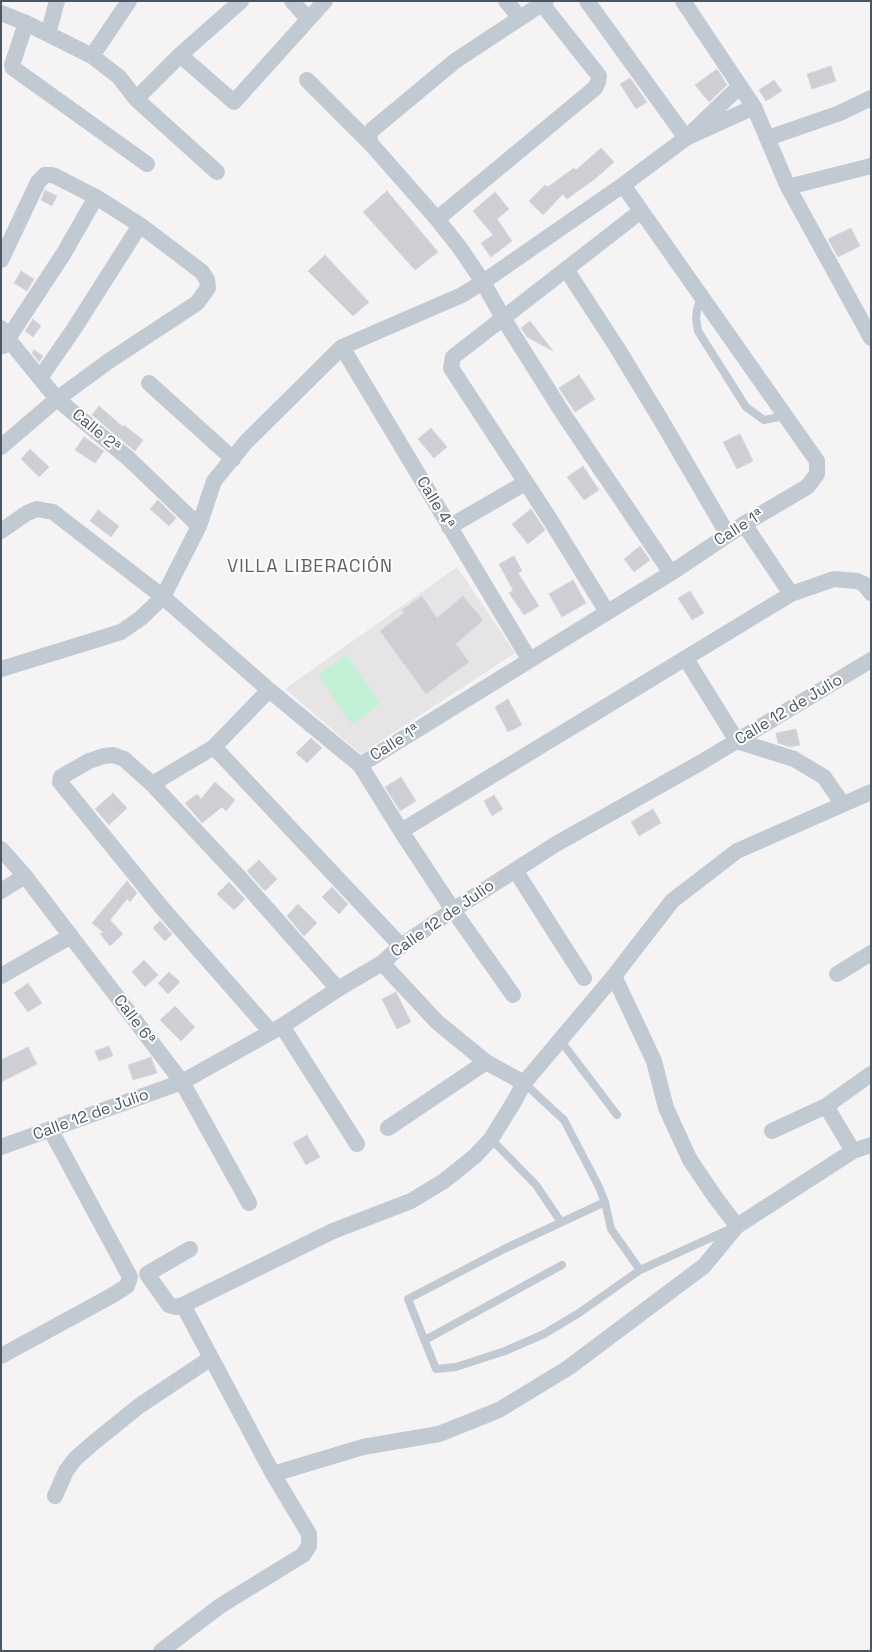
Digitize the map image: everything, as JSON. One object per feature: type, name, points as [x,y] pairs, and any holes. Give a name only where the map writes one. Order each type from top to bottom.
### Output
[{"type":"street","points":[[48,34],[57,1]]},
{"type":"street","points":[[92,56],[128,1]]},
{"type":"street","points":[[136,99],[180,55],[241,1]]},
{"type":"street","points":[[292,1],[308,19]]},
{"type":"street","points":[[180,55],[234,102],[325,1]]},
{"type":"street","points":[[506,1],[520,18]]},
{"type":"street","points":[[587,1],[686,138]]},
{"type":"street","points":[[683,1],[754,107],[788,187],[871,338]]},
{"type":"street","points":[[370,144],[369,136],[372,130],[455,61],[544,3],[599,76],[598,82],[595,88],[437,219]]},
{"type":"street","points":[[1,13],[26,23],[92,56],[119,77],[136,99],[217,172]]},
{"type":"street","points":[[26,23],[12,65],[13,68],[147,164]]},
{"type":"street","points":[[307,80],[370,144],[437,219],[460,248],[483,282],[503,318],[564,415],[670,573]]},
{"type":"street","points":[[1,669],[121,632],[141,618],[162,597],[199,526],[214,481],[246,442],[342,347],[462,295],[483,282],[623,185],[686,138],[740,86]]},
{"type":"street","points":[[768,138],[840,113],[871,98]]},
{"type":"street","points":[[686,138],[754,107]]},
{"type":"street","points":[[788,187],[871,166]]},
{"type":"street","points":[[1,260],[41,178],[45,175],[55,176],[96,197],[140,224],[202,272],[207,280],[208,288],[197,303],[109,361],[57,399],[1,447]]},
{"type":"street","name":"Calle 1ª","points":[[360,765],[670,573],[744,524],[807,487],[818,474],[817,461],[623,185]]},
{"type":"street","points":[[3,338],[64,253],[96,197]]},
{"type":"street","points":[[607,612],[451,368],[453,356],[641,211]]},
{"type":"street","points":[[40,378],[140,224]]},
{"type":"street","points":[[566,269],[616,346],[728,535]]},
{"type":"street","name":"Calle 2ª","points":[[3,338],[57,399],[128,458],[199,526]]},
{"type":"street","name":"Calle 4ª","points":[[342,347],[529,660]]},
{"type":"street","points":[[148,383],[233,459]]},
{"type":"street","points":[[450,528],[525,483]]},
{"type":"street","points":[[1,531],[27,513],[37,509],[54,512],[162,597],[360,765],[453,910],[513,995]]},
{"type":"street","points":[[744,524],[790,594]]},
{"type":"street","points":[[401,831],[790,594],[834,579],[857,581],[864,584],[871,593]]},
{"type":"street","points":[[686,659],[737,741],[794,759],[824,777],[842,803]]},
{"type":"street","name":"Calle 12 de Julio","points":[[1,1147],[182,1082],[277,1029],[338,988],[382,963],[401,946],[453,910],[556,844],[737,741],[871,660]]},
{"type":"street","points":[[152,784],[214,747],[270,690]]},
{"type":"street","points":[[214,747],[401,946]]},
{"type":"street","points":[[338,988],[240,878],[152,784],[124,759],[113,755],[104,756],[89,761],[61,777],[60,782],[163,909],[277,1029],[357,1144]]},
{"type":"street","points":[[147,1274],[170,1305],[176,1307],[333,1231],[411,1201],[444,1181],[475,1156],[491,1139],[524,1083],[614,976],[672,901],[737,851],[842,803],[871,792]]},
{"type":"street","name":"Calle 6ª","points":[[1,849],[25,876],[182,1082],[249,1203]]},
{"type":"street","points":[[515,870],[584,978]]},
{"type":"street","points":[[1,891],[25,876]]},
{"type":"street","points":[[1,976],[71,936]]},
{"type":"street","points":[[837,974],[871,953]]},
{"type":"street","points":[[382,963],[437,1022],[486,1062],[524,1083]]},
{"type":"street","points":[[614,976],[654,1061],[666,1108],[690,1160],[737,1226]]},
{"type":"street","points":[[388,1128],[486,1062]]},
{"type":"street","points":[[772,1131],[826,1106],[871,1074]]},
{"type":"street","points":[[826,1106],[853,1151]]},
{"type":"street","points":[[1,1356],[114,1296],[127,1286],[130,1277],[50,1129]]},
{"type":"street","points":[[273,1474],[363,1447],[439,1434],[499,1410],[568,1368],[704,1266],[737,1226],[853,1151],[871,1145]]},
{"type":"street","points":[[130,1277],[147,1274],[190,1249]]},
{"type":"street","points":[[161,1651],[220,1606],[303,1556],[309,1546],[309,1534],[273,1474],[182,1305]]},
{"type":"street","points":[[55,1496],[66,1471],[75,1459],[139,1406],[211,1358]]},
{"type":"lane","points":[[701,296],[696,319],[698,331],[746,407],[764,420],[785,416]]},
{"type":"lane","points":[[560,1040],[617,1115]]},
{"type":"lane","points":[[524,1083],[564,1120],[598,1185],[605,1202],[612,1229],[640,1270]]},
{"type":"lane","points":[[491,1139],[536,1185],[561,1222]]},
{"type":"lane","points":[[605,1202],[504,1248],[408,1300],[436,1369],[456,1367],[505,1351],[544,1334],[579,1313],[640,1270],[737,1226]]},
{"type":"lane","points":[[424,1340],[562,1265]]},
{"type":"shaded area","points":[[457,567],[515,653],[361,754],[285,689]]},
{"type":"green space","points":[[347,655],[380,704],[351,724],[318,674]]},
{"type":"building","points":[[831,66],[836,81],[812,89],[807,74]]},
{"type":"building","points":[[717,69],[727,85],[709,102],[695,85]]},
{"type":"building","points":[[630,78],[647,102],[636,109],[620,84]]},
{"type":"building","points":[[774,80],[782,91],[766,101],[759,90]]},
{"type":"building","points":[[601,148],[614,162],[596,178],[567,199],[563,194],[543,215],[529,201],[545,185],[548,187],[574,168],[576,170]]},
{"type":"building","points":[[45,190],[57,196],[52,206],[41,200]]},
{"type":"building","points":[[387,191],[438,252],[415,270],[363,212]]},
{"type":"building","points":[[495,192],[509,209],[497,219],[512,241],[491,257],[481,243],[493,235],[473,211]]},
{"type":"building","points":[[851,228],[860,246],[838,257],[828,239]]},
{"type":"building","points":[[325,255],[369,302],[353,316],[308,271]]},
{"type":"building","points":[[21,271],[34,279],[27,291],[14,283]]},
{"type":"building","points":[[33,319],[41,326],[33,337],[25,331]]},
{"type":"building","points":[[530,321],[553,351],[527,337],[521,328]]},
{"type":"building","points":[[34,350],[43,356],[39,362],[32,353]]},
{"type":"building","points":[[579,375],[595,399],[575,412],[559,388]]},
{"type":"building","points":[[99,406],[123,427],[124,425],[143,440],[135,451],[92,415]]},
{"type":"building","points":[[431,428],[447,447],[434,458],[418,439]]},
{"type":"building","points":[[740,434],[753,461],[737,469],[723,442]]},
{"type":"building","points":[[84,437],[104,451],[95,463],[75,450]]},
{"type":"building","points":[[30,449],[49,467],[39,477],[21,459]]},
{"type":"building","points":[[583,466],[599,490],[584,500],[567,477]]},
{"type":"building","points":[[158,500],[176,518],[169,526],[150,509]]},
{"type":"building","points":[[531,509],[545,530],[528,544],[512,524]]},
{"type":"building","points":[[98,510],[119,526],[111,537],[90,521]]},
{"type":"building","points":[[640,546],[650,560],[634,572],[624,559]]},
{"type":"building","points":[[514,556],[522,571],[518,573],[539,606],[524,615],[509,593],[513,590],[499,564]]},
{"type":"building","points":[[573,580],[586,603],[562,617],[549,594]]},
{"type":"building","points":[[690,591],[704,613],[692,620],[678,598]]},
{"type":"building","points":[[422,596],[437,618],[463,596],[483,620],[456,644],[469,662],[426,694],[380,631],[404,613],[402,610]]},
{"type":"building","points":[[508,699],[522,725],[508,732],[495,707]]},
{"type":"building","points":[[796,729],[800,745],[790,747],[778,743],[776,733]]},
{"type":"building","points":[[311,738],[322,748],[307,763],[296,753]]},
{"type":"building","points":[[401,777],[416,801],[400,811],[385,787]]},
{"type":"building","points":[[215,782],[235,800],[226,811],[222,807],[202,823],[185,803],[197,794],[201,799]]},
{"type":"building","points":[[113,793],[127,808],[109,825],[95,809]]},
{"type":"building","points":[[494,795],[503,809],[492,816],[484,801]]},
{"type":"building","points":[[653,809],[661,823],[639,836],[631,822]]},
{"type":"building","points":[[259,860],[277,879],[265,891],[247,871]]},
{"type":"building","points":[[127,881],[137,893],[130,902],[127,899],[110,920],[123,934],[110,946],[100,934],[103,932],[92,923]]},
{"type":"building","points":[[229,882],[245,899],[234,910],[217,894]]},
{"type":"building","points":[[332,887],[348,904],[339,914],[322,897]]},
{"type":"building","points":[[298,904],[317,923],[304,936],[287,916]]},
{"type":"building","points":[[160,921],[172,934],[165,941],[153,928]]},
{"type":"building","points":[[144,960],[158,975],[145,987],[132,972]]},
{"type":"building","points":[[169,972],[180,982],[168,994],[158,983]]},
{"type":"building","points":[[28,983],[42,1003],[28,1012],[14,993]]},
{"type":"building","points":[[396,992],[411,1022],[397,1029],[382,999]]},
{"type":"building","points":[[175,1006],[195,1027],[181,1041],[160,1020]]},
{"type":"building","points":[[109,1046],[113,1056],[99,1061],[95,1051]]},
{"type":"building","points":[[28,1047],[37,1064],[1,1082],[1,1060]]},
{"type":"building","points":[[151,1057],[157,1073],[133,1080],[128,1065]]},
{"type":"building","points":[[307,1135],[320,1157],[306,1165],[293,1143]]},
{"type":"district","name":"VILLA LIBERACIÓN","points":[[310,567]]}]
